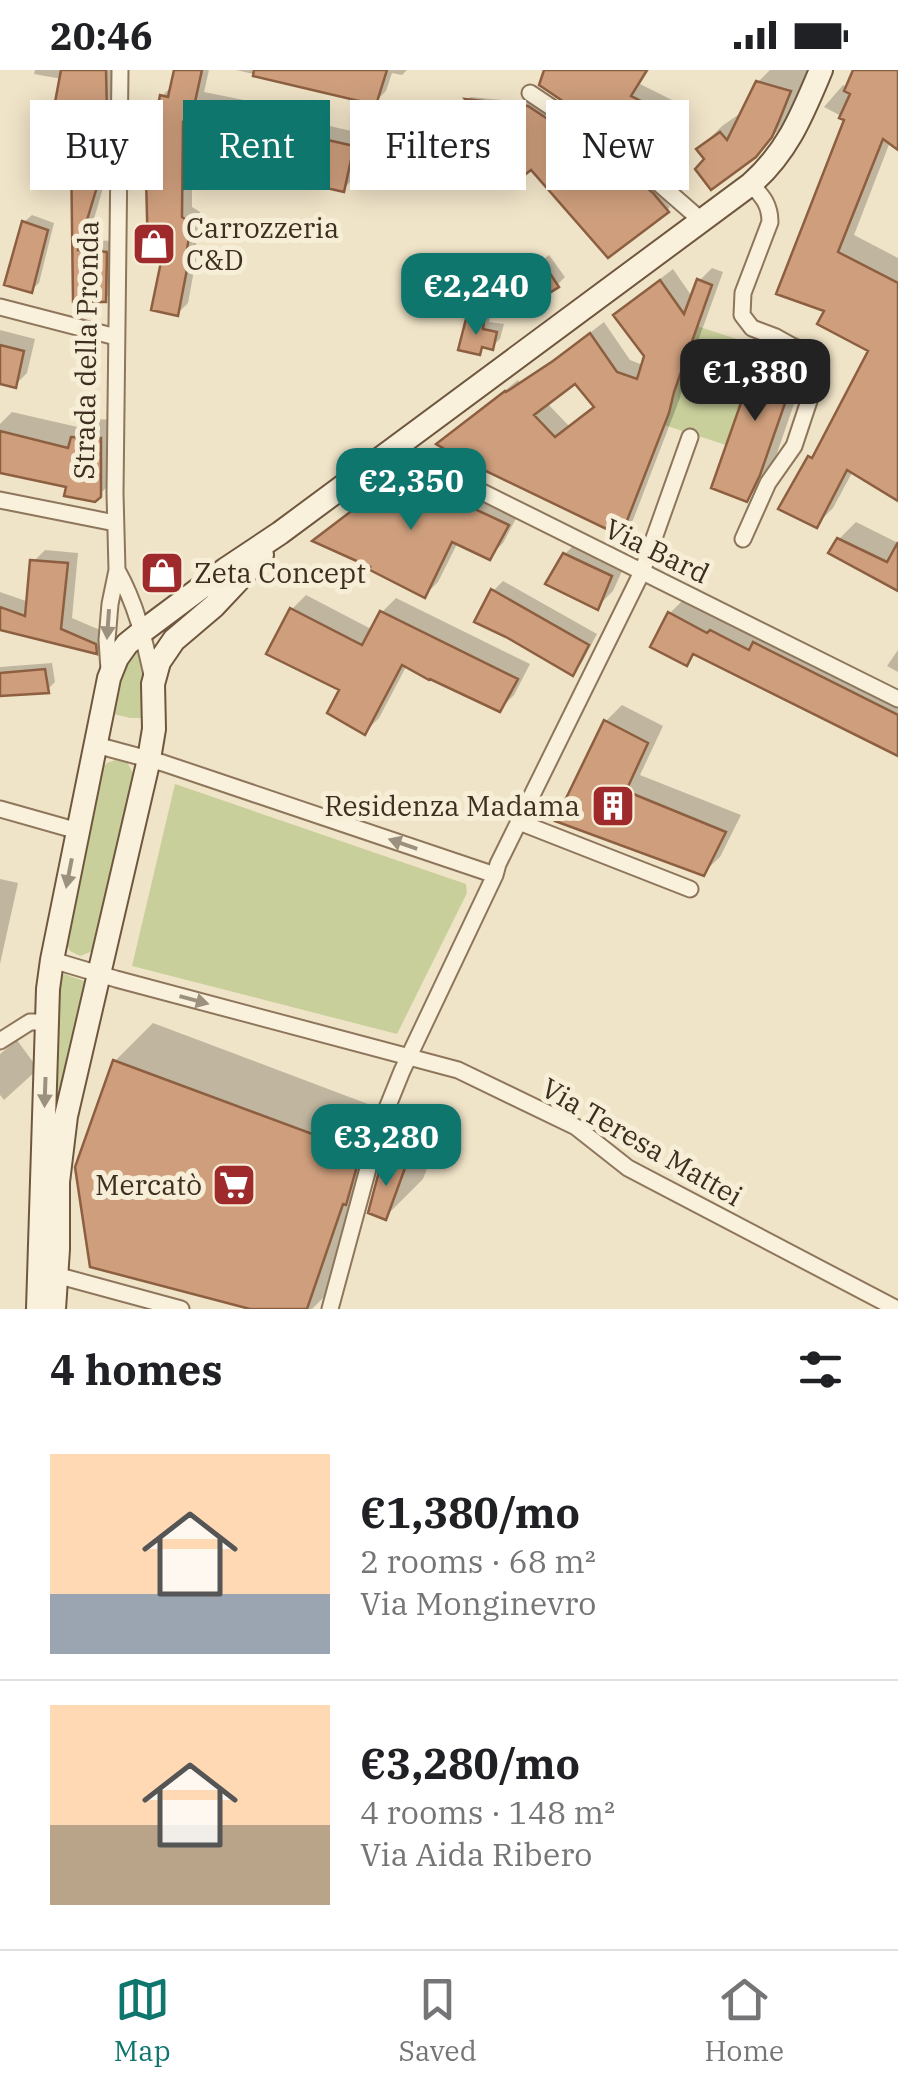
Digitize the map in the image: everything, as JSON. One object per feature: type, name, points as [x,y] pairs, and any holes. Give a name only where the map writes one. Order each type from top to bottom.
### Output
[{"type":"street","name":"Strada della Pronda","points":[[38,1309],[46,1022],[52,960],[109,678],[107,640],[117,570],[120,70]]},
{"type":"street","points":[[109,678],[126,644],[769,168],[793,134],[822,70]]},
{"type":"street","points":[[530,93],[639,166],[702,221]]},
{"type":"street","points":[[744,539],[768,483],[794,446],[819,370],[816,360],[752,328],[742,315],[744,293],[770,222],[767,203],[750,184]]},
{"type":"street","points":[[0,307],[116,337]]},
{"type":"street","points":[[330,1309],[370,1156],[401,1073],[498,864],[642,572],[690,436]]},
{"type":"street","name":"Via Bard","points":[[394,448],[898,698]]},
{"type":"street","points":[[0,500],[115,523]]},
{"type":"street","points":[[54,1309],[58,1182],[66,1116],[149,759],[154,684],[160,662],[168,648],[214,606],[280,533]]},
{"type":"street","name":"Strada della Pronda","points":[[117,570],[143,631],[154,684]]},
{"type":"street","points":[[131,597],[157,607],[173,608]]},
{"type":"street","points":[[96,745],[149,759],[496,875]]},
{"type":"street","points":[[0,809],[78,831]]},
{"type":"street","points":[[519,822],[690,888]]},
{"type":"street","points":[[52,960],[100,974]]},
{"type":"street","name":"Via Teresa Mattei","points":[[100,974],[458,1070],[576,1128],[628,1168],[897,1309]]},
{"type":"street","points":[[0,1041],[30,1022],[46,1022]]},
{"type":"street","points":[[56,1274],[181,1309]]},
{"type":"green space","points":[[697,326],[761,347],[726,445],[664,425]]},
{"type":"green space","points":[[143,647],[144,718],[114,714],[124,661],[128,652]]},
{"type":"green space","points":[[115,760],[127,762],[134,775],[95,950],[80,956],[70,951],[66,943],[99,771]]},
{"type":"green space","points":[[175,784],[466,884],[467,893],[397,1034],[132,966]]},
{"type":"green space","points":[[64,974],[87,982],[49,1137],[53,1019]]},
{"type":"building","points":[[61,70],[106,70],[107,100],[55,100]]},
{"type":"building","points":[[174,70],[202,70],[195,100],[183,100],[182,217],[191,223],[178,316],[151,310],[162,257],[148,254],[146,190],[163,190],[163,100],[159,100],[160,95],[168,97]]},
{"type":"building","points":[[254,70],[387,70],[378,100],[355,100],[253,76]]},
{"type":"building","points":[[544,70],[647,70],[631,96],[639,100],[561,100],[539,85]]},
{"type":"building","points":[[853,70],[898,70],[898,150],[883,139],[838,252],[898,283],[898,501],[847,470],[817,528],[778,509],[808,456],[812,458],[868,351],[817,324],[824,311],[776,294],[844,120],[839,118],[850,94],[844,91]]},
{"type":"building","points":[[756,81],[791,91],[779,121],[756,157],[711,190],[695,169],[704,159],[696,149],[720,132],[727,140]]},
{"type":"building","points":[[526,106],[546,118],[546,187],[531,170],[526,174]]},
{"type":"building","points":[[330,141],[350,145],[344,192],[330,189]]},
{"type":"building","points":[[72,190],[96,190],[78,250],[107,252],[106,302],[73,302]]},
{"type":"building","points":[[548,190],[653,193],[669,212],[608,258]]},
{"type":"building","points":[[22,221],[48,230],[32,293],[4,285]]},
{"type":"building","points":[[541,260],[559,287],[543,297],[525,270]]},
{"type":"building","points":[[697,279],[712,285],[669,413],[621,536],[436,444],[590,333],[617,372],[637,379],[644,356],[613,315],[660,280],[684,314]],"holes":[[[575,384],[594,407],[555,437],[534,415]]]},
{"type":"building","points":[[466,319],[484,322],[483,329],[497,332],[493,350],[482,347],[480,355],[458,350]]},
{"type":"building","points":[[0,345],[24,351],[16,388],[0,384]]},
{"type":"building","points":[[761,346],[799,363],[747,502],[711,488]]},
{"type":"building","points":[[0,431],[68,448],[71,437],[101,438],[101,497],[95,502],[64,496],[66,487],[0,473]]},
{"type":"building","points":[[400,474],[509,525],[490,560],[452,542],[425,598],[312,541]]},
{"type":"building","points":[[837,538],[887,562],[898,542],[898,591],[828,553]]},
{"type":"building","points":[[563,553],[612,576],[598,610],[545,584]]},
{"type":"building","points":[[30,560],[68,563],[61,629],[96,644],[97,654],[0,630],[0,607],[25,616]]},
{"type":"building","points":[[491,589],[589,645],[573,676],[474,622]]},
{"type":"building","points":[[290,608],[362,645],[380,611],[518,679],[500,712],[402,665],[365,735],[327,713],[339,690],[266,654]]},
{"type":"building","points":[[668,612],[749,650],[753,642],[898,715],[898,756],[693,654],[687,666],[650,647]]},
{"type":"building","points":[[45,669],[49,693],[0,696],[0,673]]},
{"type":"building","name":"Residenza Madama","points":[[604,720],[648,743],[626,791],[726,832],[704,876],[555,821]]},
{"type":"building","name":"Mercatò","points":[[113,1060],[361,1152],[346,1205],[343,1204],[307,1309],[250,1309],[90,1267],[75,1167]]},
{"type":"building","points":[[382,1160],[405,1168],[386,1220],[368,1213]]},
{"type":"place","name":"Carrozzeria C&D","points":[[154,244]]},
{"type":"place","name":"Zeta Concept","points":[[162,573]]},
{"type":"place","name":"Residenza Madama","points":[[613,806]]},
{"type":"place","name":"Mercatò","points":[[234,1185]]}]
